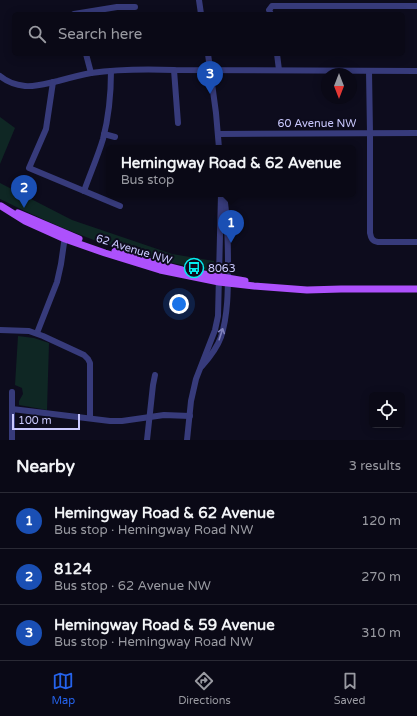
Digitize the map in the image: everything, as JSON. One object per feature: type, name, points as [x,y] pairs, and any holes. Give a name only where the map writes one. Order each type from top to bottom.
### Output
[{"type":"main road","name":"62 Avenue NW","points":[[1,205],[25,221],[65,236],[162,265],[219,280],[341,289],[417,289]]},
{"type":"street","points":[[199,0],[202,12]]},
{"type":"street","points":[[270,12],[272,6],[417,6]]},
{"type":"street","points":[[87,12],[117,7],[135,7]]},
{"type":"street","points":[[86,56],[91,74]]},
{"type":"street","points":[[208,56],[218,145]]},
{"type":"street","points":[[277,56],[279,70]]},
{"type":"street","points":[[0,76],[11,83],[26,86],[40,85],[111,71],[147,69],[417,71]]},
{"type":"street","points":[[174,70],[178,123]]},
{"type":"street","points":[[84,191],[104,134],[110,104],[111,71]]},
{"type":"street","points":[[369,71],[371,238],[374,242],[417,242]]},
{"type":"street","points":[[53,82],[46,128],[29,168],[120,206]]},
{"type":"street","name":"60 Avenue NW","points":[[218,134],[417,133]]},
{"type":"street","points":[[104,134],[115,137]]},
{"type":"street","points":[[187,440],[193,389],[215,330],[218,316],[222,197]]},
{"type":"street","points":[[201,367],[212,354],[217,345],[223,331],[227,307],[228,239],[222,197]]},
{"type":"street","points":[[37,333],[57,282],[65,236]]},
{"type":"street","points":[[0,330],[22,330],[37,333],[84,355],[90,363],[90,418]]},
{"type":"street","points":[[147,440],[153,385],[156,376]]},
{"type":"street","points":[[12,392],[12,440]]},
{"type":"street","points":[[12,409],[117,421],[164,415],[190,416]]},
{"type":"green space","points":[[0,117],[15,128],[0,164]]},
{"type":"green space","points":[[0,183],[72,220],[172,254],[214,261],[215,272],[171,263],[138,254],[62,228],[0,199]]},
{"type":"green space","points":[[18,336],[34,338],[49,343],[47,410],[19,405],[19,401],[23,394],[22,388],[15,385]]},
{"type":"place","name":"Hemingway Road & 59 Avenue","points":[[210,94]]},
{"type":"place","name":"8124","points":[[24,208]]},
{"type":"place","name":"Hemingway Road & 62 Avenue","points":[[231,243]]},
{"type":"place","name":"8063","points":[[194,268]]}]
